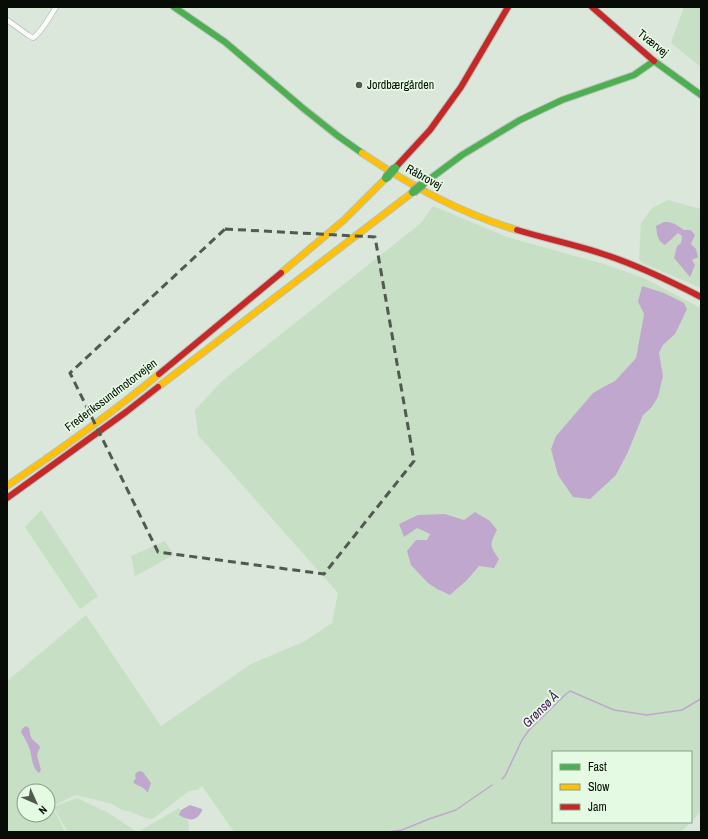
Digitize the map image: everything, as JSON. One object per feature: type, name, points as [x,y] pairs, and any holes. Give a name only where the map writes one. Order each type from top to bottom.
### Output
[{"type":"main road","name":"Råbrovej","points":[[174,7],[231,46],[303,108],[334,132],[385,168],[426,192],[450,205],[488,221],[605,255],[645,269],[701,297]]},
{"type":"main road","name":"Frederikssundmotorvejen","points":[[7,486],[137,392],[344,220],[386,178],[430,130],[461,86],[508,7]]},
{"type":"main road","name":"Tværvej","points":[[592,7],[654,61],[701,95]]},
{"type":"main road","points":[[7,498],[132,408],[462,155],[520,120],[562,100],[634,75],[654,61]]},
{"type":"street","points":[[7,20],[33,38],[44,26],[56,7]]},
{"type":"highlighted area","points":[[225,229],[375,237],[414,461],[324,574],[158,552],[70,373]]},
{"type":"green space","points":[[684,7],[701,7],[701,67],[671,43]]},
{"type":"green space","points":[[668,200],[701,209],[701,288],[642,263],[639,259],[641,223],[652,208]],"holes":[[[675,224],[684,230],[692,230],[695,235],[691,244],[692,260],[677,246],[681,243],[682,236],[678,233]]]},
{"type":"green space","points":[[433,206],[507,237],[604,264],[644,278],[701,308],[701,811],[692,821],[692,751],[552,751],[552,823],[690,823],[681,832],[234,832],[202,786],[197,790],[189,791],[154,818],[150,819],[122,810],[112,804],[76,795],[56,804],[56,783],[16,783],[16,823],[56,823],[56,814],[65,832],[7,832],[7,681],[86,615],[161,726],[251,664],[305,641],[332,623],[338,593],[198,435],[195,410],[222,381],[421,223]],"holes":[[[638,302],[675,334],[663,345],[659,354],[663,376],[651,408],[643,415],[628,452],[616,475],[551,449],[556,436],[593,393],[615,381],[636,358],[644,314]],[[445,514],[464,520],[469,516],[492,540],[491,548],[467,580],[427,540],[430,534],[417,528]]]},
{"type":"green space","points":[[41,510],[98,596],[80,609],[25,527]]},
{"type":"green space","points":[[165,541],[174,555],[135,576],[131,556]]},
{"type":"green space","points":[[77,798],[107,812],[137,832],[68,832],[56,812],[56,806]]},
{"type":"green space","points":[[179,808],[184,818],[188,820],[189,832],[138,832]]},
{"type":"shaded area","points":[[664,222],[675,224],[684,230],[691,230],[695,235],[691,244],[696,249],[698,257],[692,260],[695,265],[690,277],[674,258],[677,246],[681,243],[682,236],[678,233],[665,245],[659,239],[656,226]]},
{"type":"shaded area","points":[[642,286],[664,293],[684,303],[687,309],[675,334],[663,345],[659,353],[663,376],[658,397],[651,408],[643,415],[628,452],[616,475],[590,499],[573,497],[558,475],[551,449],[556,436],[593,393],[615,381],[636,358],[644,314],[638,302]]},
{"type":"shaded area","points":[[475,512],[490,521],[497,530],[493,538],[492,547],[499,559],[494,568],[479,566],[467,580],[450,595],[428,583],[411,565],[407,551],[416,540],[427,540],[430,534],[417,528],[404,537],[399,524],[418,515],[445,514],[464,520]]},
{"type":"shaded area","points":[[26,726],[29,728],[32,739],[40,747],[37,755],[41,770],[39,773],[34,765],[29,748],[21,732]]},
{"type":"shaded area","points":[[139,771],[143,772],[151,783],[148,792],[133,782],[136,778],[136,773]]},
{"type":"shaded area","points":[[190,805],[202,809],[200,815],[195,819],[189,819],[179,815],[181,810]]},
{"type":"waterway","name":"Grønsø Å","points":[[502,779],[505,776],[522,740],[529,730],[570,691],[614,710],[647,715],[682,710],[699,700],[701,697]]},
{"type":"waterway","name":"Grønsø Å","points":[[388,832],[402,830],[456,810],[492,785]]},
{"type":"traffic: fast","points":[[174,7],[225,42],[304,109],[362,153]]},
{"type":"traffic: fast","points":[[423,184],[462,155],[520,120],[562,100],[634,75],[654,61],[701,95]]},
{"type":"traffic: fast","points":[[386,178],[395,168]]},
{"type":"traffic: fast","points":[[413,192],[423,184]]},
{"type":"traffic: slow","points":[[362,153],[399,177],[436,198],[496,223],[517,230]]},
{"type":"traffic: slow","points":[[281,273],[344,220],[386,178]]},
{"type":"traffic: slow","points":[[158,387],[413,192]]},
{"type":"traffic: slow","points":[[7,486],[104,418],[159,374]]},
{"type":"traffic: jam","points":[[395,168],[430,130],[461,87],[508,7]]},
{"type":"traffic: jam","points":[[592,7],[654,61]]},
{"type":"traffic: jam","points":[[517,230],[618,259],[654,274],[701,297]]},
{"type":"traffic: jam","points":[[159,374],[281,273]]},
{"type":"traffic: jam","points":[[7,498],[158,387]]},
{"type":"place","name":"Jordbærgården","points":[[359,85]]}]
